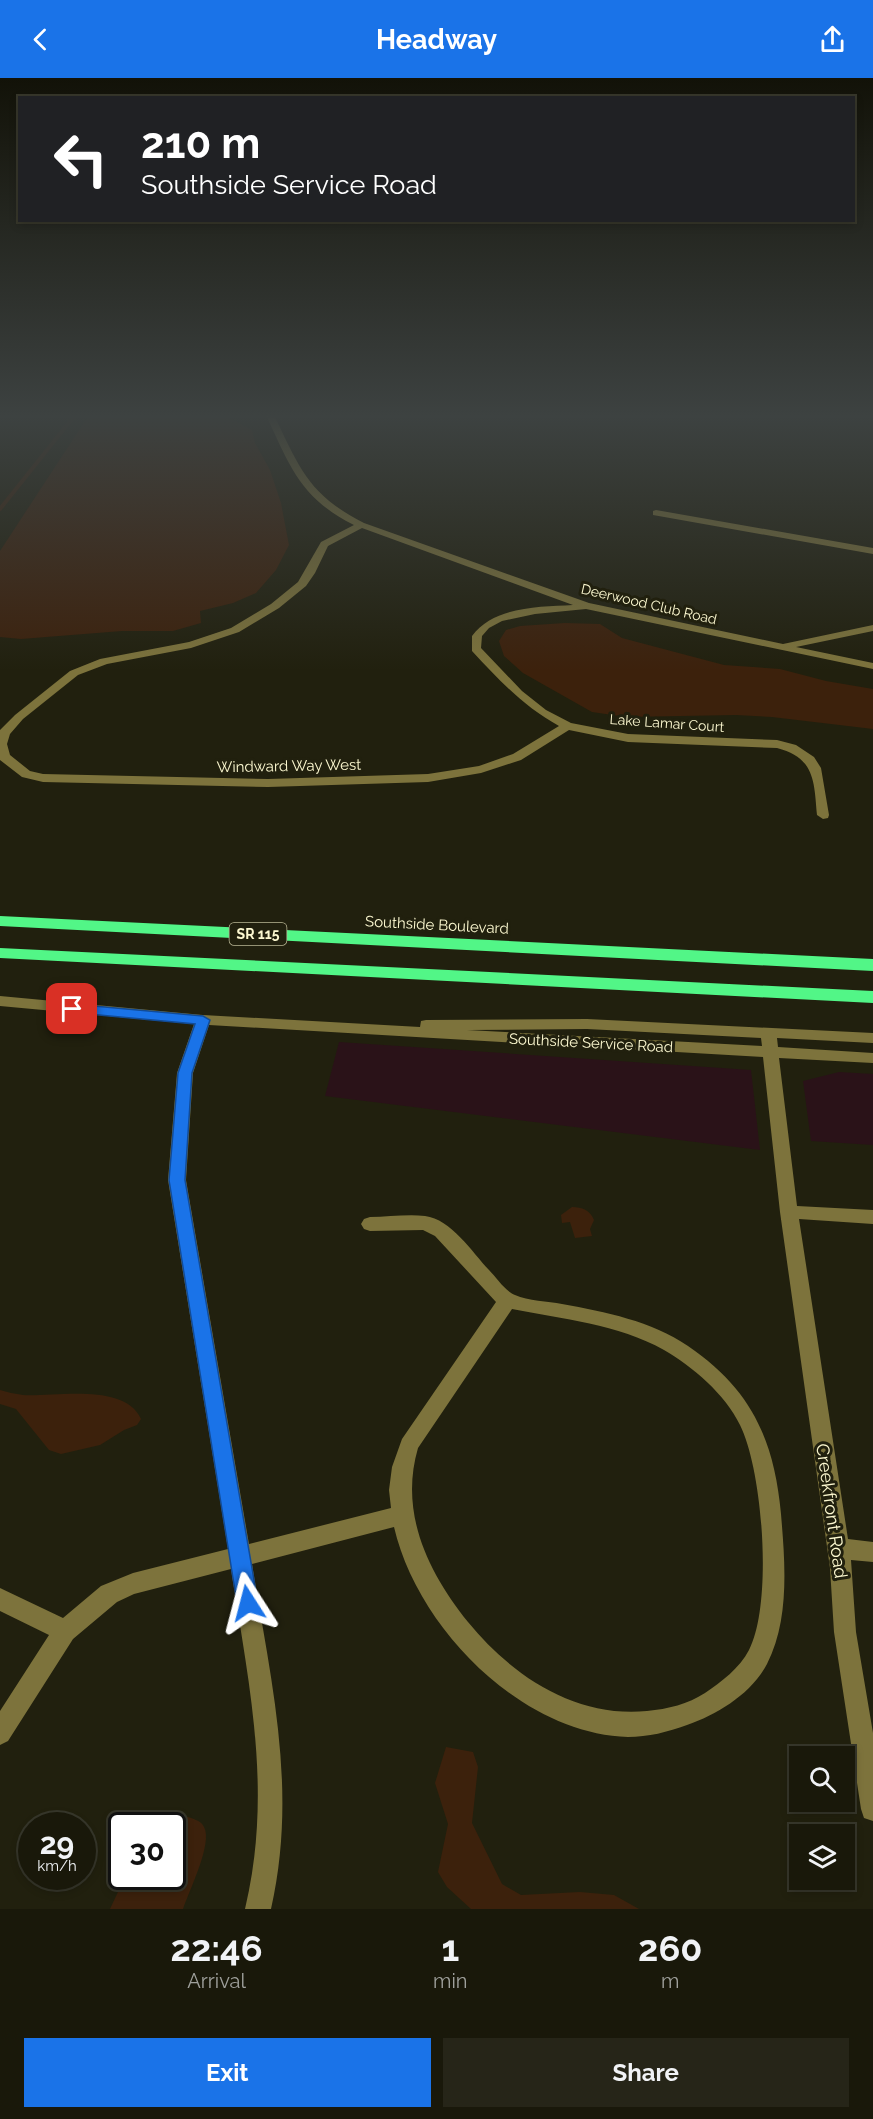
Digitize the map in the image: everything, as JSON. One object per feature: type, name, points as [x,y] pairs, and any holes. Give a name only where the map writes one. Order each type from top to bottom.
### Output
[{"type":"highway","name":"Southside Boulevard","points":[[0,921],[873,965]]},
{"type":"highway","name":"SR 115","points":[[0,952],[873,997]]},
{"type":"street","name":"Deerwood Club Road","points":[[320,500],[331,510],[361,525],[586,606],[873,666]]},
{"type":"street","points":[[656,513],[873,551]]},
{"type":"street","points":[[2,757],[1,744],[4,733],[19,717],[74,673],[104,661],[192,645],[235,630],[275,606],[302,584],[324,544],[361,525]]},
{"type":"street","name":"Lake Lamar Court","points":[[586,606],[496,619],[479,630],[475,638],[476,649],[518,693],[542,712],[567,726],[628,738],[777,744],[804,752],[819,777],[823,815]]},
{"type":"street","points":[[778,647],[873,628]]},
{"type":"street","name":"Windward Way West","points":[[2,757],[26,774],[43,778],[267,783],[428,778],[481,769],[517,757],[567,726]]},
{"type":"street","name":"Southside Service Road","points":[[0,1001],[203,1020],[873,1058]]},
{"type":"street","points":[[203,1020],[185,1073],[177,1187],[269,1742],[273,1784],[269,1851],[258,1909]]},
{"type":"street","name":"Southside Service Road","points":[[309,1025],[587,1024],[873,1038]]},
{"type":"street","name":"Creekfront Road","points":[[768,1032],[789,1212],[838,1548],[845,1632],[873,1809]]},
{"type":"street","points":[[789,1212],[873,1217]]},
{"type":"street","points":[[370,1224],[426,1223],[441,1232],[507,1301],[633,1328],[672,1345],[718,1382],[735,1400],[759,1444],[766,1480],[774,1582],[770,1626],[759,1656],[732,1688],[714,1702],[687,1715],[657,1724],[627,1726],[566,1714],[530,1694],[503,1675],[460,1633],[434,1596],[418,1564],[402,1515],[399,1482],[402,1462],[409,1445],[507,1301]]},
{"type":"street","points":[[0,1733],[65,1631],[110,1594],[133,1584],[402,1515]]},
{"type":"street","points":[[838,1548],[873,1551]]},
{"type":"street","points":[[0,1599],[65,1631]]},
{"type":"shaded area","points":[[33,500],[280,500],[289,545],[276,570],[256,593],[233,603],[200,611],[201,623],[173,631],[122,631],[21,639],[0,637],[0,551]]},
{"type":"shaded area","points":[[565,623],[600,624],[622,638],[724,665],[780,669],[826,681],[873,689],[873,729],[772,717],[736,715],[626,717],[592,712],[523,673],[504,656],[499,641],[506,630],[520,626]]},
{"type":"shaded area","points":[[339,1042],[751,1070],[760,1150],[325,1096]]},
{"type":"shaded area","points":[[839,1072],[873,1074],[873,1145],[811,1141],[803,1081]]},
{"type":"shaded area","points":[[572,1207],[585,1210],[590,1214],[594,1220],[590,1229],[592,1236],[575,1238],[570,1222],[562,1223],[561,1215]]},
{"type":"shaded area","points":[[0,1390],[23,1395],[105,1396],[133,1407],[141,1419],[137,1425],[100,1445],[61,1454],[49,1450],[16,1409],[0,1404]]},
{"type":"shaded area","points":[[446,1747],[473,1752],[478,1767],[472,1823],[502,1884],[521,1895],[580,1892],[614,1895],[639,1909],[471,1909],[447,1887],[438,1872],[448,1824],[435,1783]]},
{"type":"shaded area","points":[[186,1817],[201,1823],[206,1834],[203,1855],[183,1909],[110,1909],[119,1890],[186,1890]]},
{"type":"waterway","points":[[0,509],[7,500]]},
{"type":"route","points":[[72,1009],[203,1020],[185,1073],[177,1180],[178,1194],[248,1603]]}]
